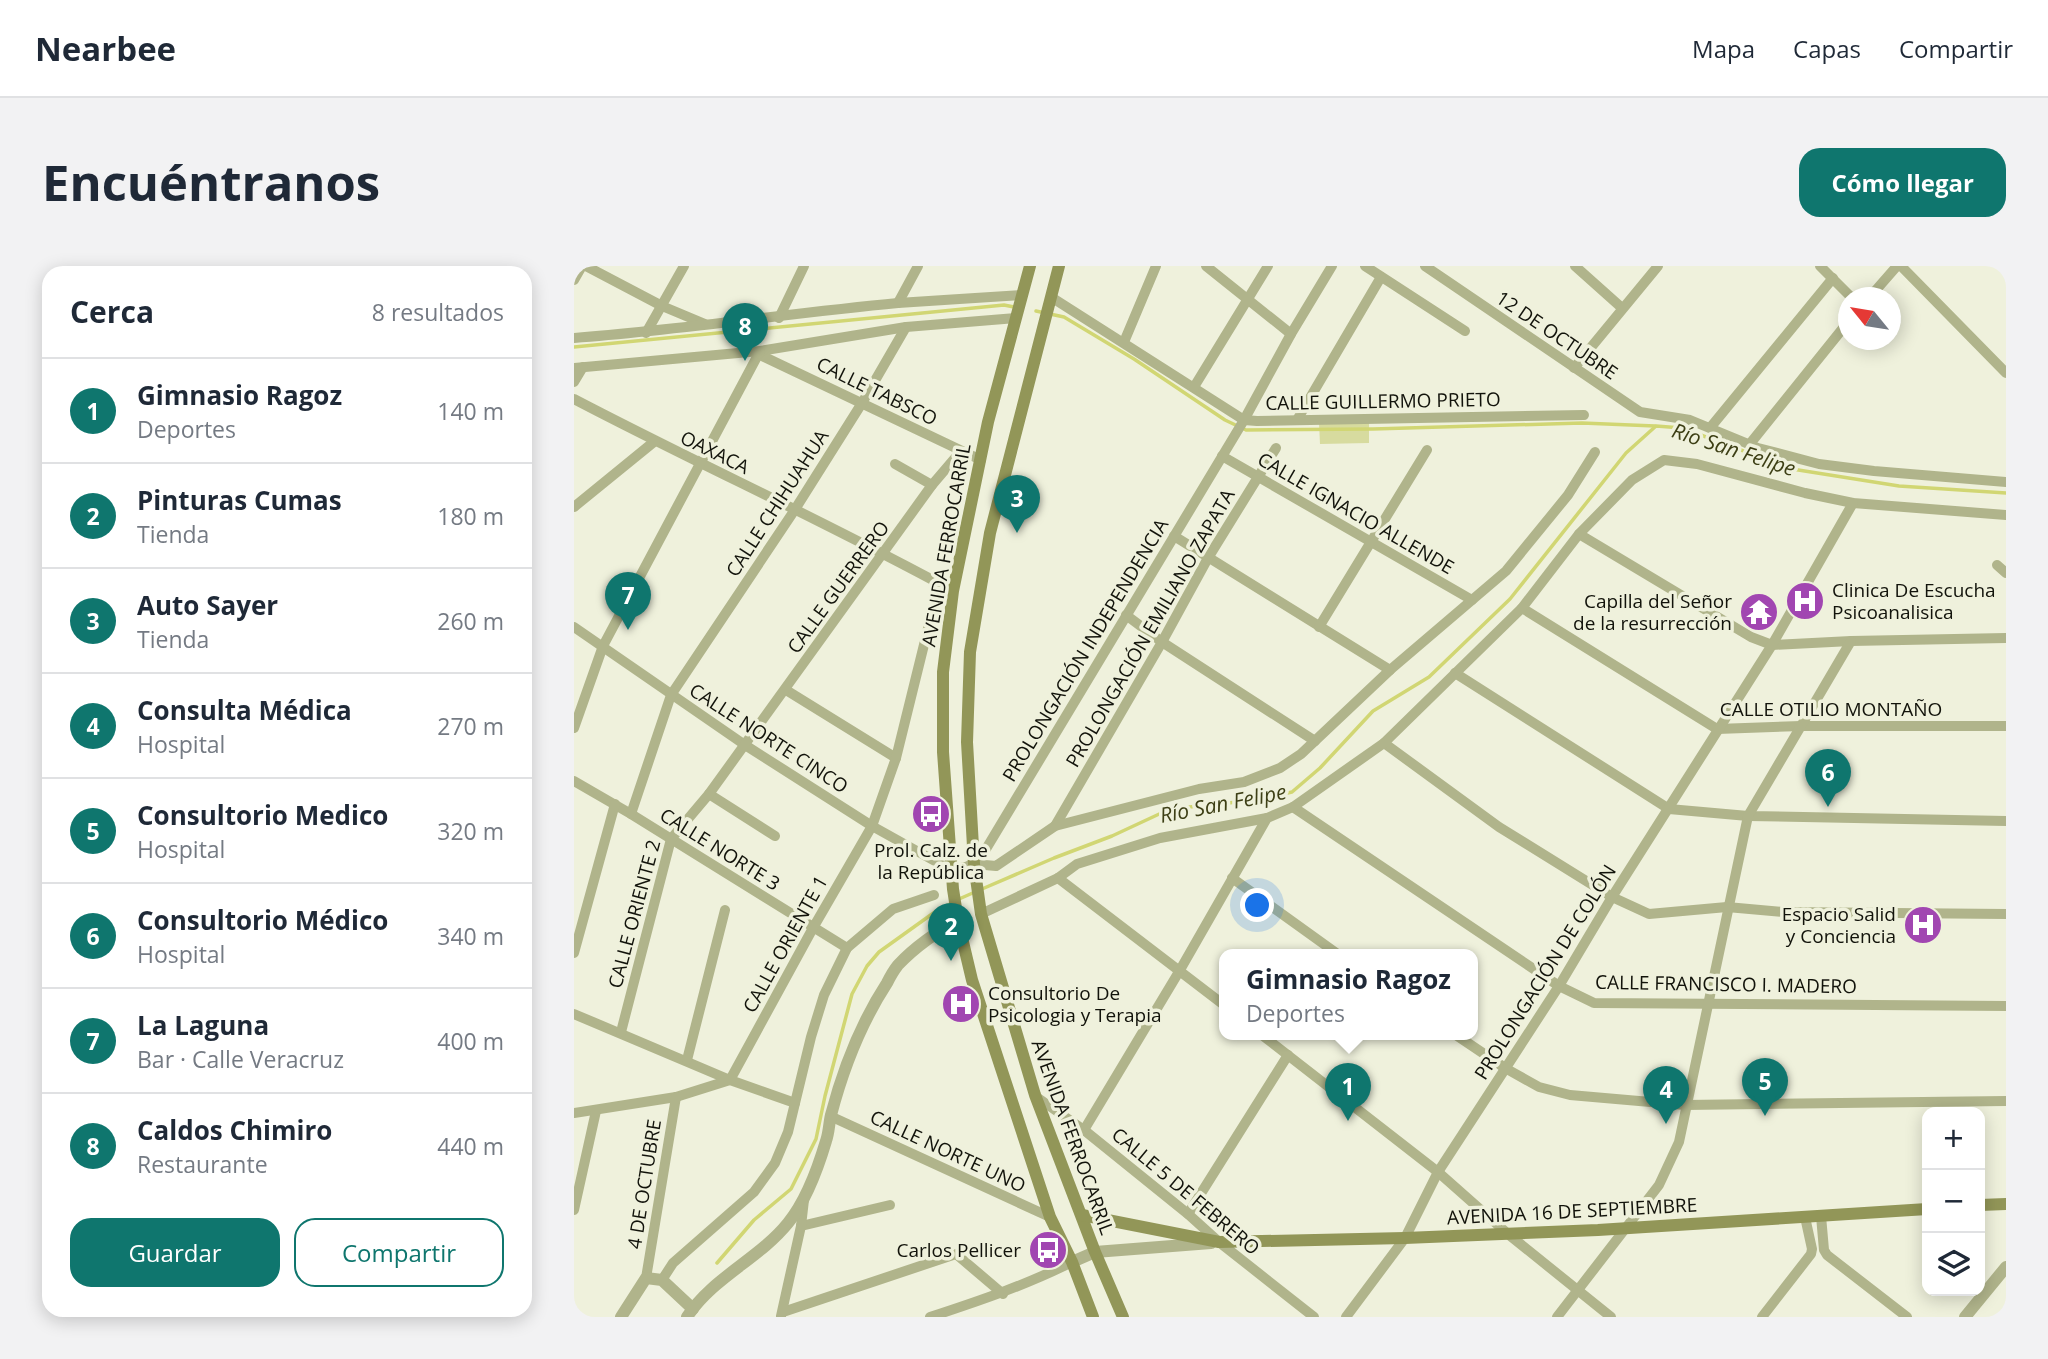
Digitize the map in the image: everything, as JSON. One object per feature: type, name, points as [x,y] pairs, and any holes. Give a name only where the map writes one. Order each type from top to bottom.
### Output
[{"type":"main road","name":"AVENIDA FERROCARRIL","points":[[1030,266],[988,422],[953,591],[943,672],[943,752],[953,889],[972,980],[1050,1217],[1072,1262],[1093,1317]]},
{"type":"main road","name":"AVENIDA FERROCARRIL","points":[[1059,266],[990,533],[970,652],[967,742],[974,864],[980,907],[1035,1095],[1123,1317]]},
{"type":"main road","points":[[1985,1205],[2006,1204]]},
{"type":"main road","name":"AVENIDA 16 DE SEPTIEMBRE","points":[[1082,1215],[1219,1242],[1508,1234],[1922,1209]]},
{"type":"street","points":[[574,280],[584,266],[662,306],[705,324]]},
{"type":"street","points":[[646,333],[684,266]]},
{"type":"street","points":[[779,318],[804,266]]},
{"type":"street","points":[[898,303],[918,266]]},
{"type":"street","points":[[1124,342],[1156,266]]},
{"type":"street","points":[[1206,266],[1291,334]]},
{"type":"street","points":[[1194,387],[1268,266]]},
{"type":"street","name":"PROLONGACIÓN INDEPENDENCIA","points":[[974,864],[986,849],[1240,426],[1332,266]]},
{"type":"street","points":[[1365,266],[1465,331]]},
{"type":"street","name":"12 DE OCTUBRE","points":[[1425,266],[1635,410],[1645,414],[1683,418],[1710,428]]},
{"type":"street","points":[[1575,266],[1622,308]]},
{"type":"street","points":[[1574,368],[1658,266]]},
{"type":"street","points":[[1821,266],[1842,287]]},
{"type":"street","points":[[1879,287],[1899,266],[2006,373]]},
{"type":"street","points":[[1297,420],[1381,277]]},
{"type":"street","points":[[1833,278],[1710,428],[1749,445],[1819,464],[2006,482]]},
{"type":"street","points":[[574,338],[646,333],[898,303],[1019,307]]},
{"type":"street","points":[[574,382],[579,367],[759,353],[1019,307]]},
{"type":"street","name":"CALLE GUILLERMO PRIETO","points":[[1048,307],[1124,342],[1194,387],[1240,426],[1297,420],[1584,415]]},
{"type":"street","name":"CALLE CHIHUAHUA","points":[[631,814],[671,695],[794,511],[906,327]]},
{"type":"street","points":[[1749,445],[1838,336]]},
{"type":"street","points":[[574,728],[577,705],[603,646],[759,353]]},
{"type":"street","name":"CALLE TABSCO","points":[[759,353],[981,460]]},
{"type":"street","name":"OAXACA","points":[[574,399],[794,511],[884,553],[953,591]]},
{"type":"street","points":[[574,507],[655,441]]},
{"type":"street","name":"PROLONGACIÓN EMILIANO ZAPATA","points":[[1055,826],[1208,558],[1276,447]]},
{"type":"street","points":[[1319,626],[1427,450]]},
{"type":"street","name":"CALLE GUERRERO","points":[[745,745],[932,485],[961,451]]},
{"type":"street","points":[[952,868],[965,868],[974,864],[996,866],[1055,826],[1199,789],[1244,782],[1280,768],[1301,754],[1390,670],[1506,571],[1568,495],[1595,452]]},
{"type":"street","name":"CALLE IGNACIO ALLENDE","points":[[1222,456],[1472,600]]},
{"type":"street","points":[[980,907],[1058,878],[1077,864],[1160,838],[1267,818],[1293,807],[1384,743],[1522,608],[1580,534],[1632,480],[1664,460],[1697,464],[1853,503],[2006,515]]},
{"type":"street","points":[[895,464],[932,485]]},
{"type":"street","name":"PROLONGACIÓN DE COLÓN","points":[[1346,1317],[1405,1238],[1438,1172],[1559,986],[1612,897],[1772,645],[1853,503]]},
{"type":"street","points":[[1580,534],[1751,637],[1772,645],[2006,638]]},
{"type":"street","points":[[1174,536],[1390,670]]},
{"type":"street","points":[[1997,565],[2006,573]]},
{"type":"street","name":"CALLE ORIENTE 1","points":[[730,1080],[872,826],[896,758],[939,584]]},
{"type":"street","name":"CALLE OTILIO MONTAÑO","points":[[1522,608],[1717,729],[1801,726],[2006,726]]},
{"type":"street","points":[[1126,615],[1162,642],[1315,741]]},
{"type":"street","name":"CALLE NORTE CINCO","points":[[574,627],[745,745],[872,826],[930,859],[952,868]]},
{"type":"street","points":[[1557,1317],[1659,1185],[1679,1142],[1748,816],[1851,641]]},
{"type":"street","points":[[1455,673],[1669,809],[1748,816],[2006,821]]},
{"type":"street","points":[[786,690],[896,758]]},
{"type":"street","points":[[1384,743],[1499,827],[1612,897],[1649,914],[1727,907],[1783,912],[2006,914]]},
{"type":"street","name":"CALLE ORIENTE 2","points":[[621,1032],[671,839],[745,745]]},
{"type":"street","name":"CALLE NORTE 3","points":[[574,781],[848,948]]},
{"type":"street","points":[[709,794],[775,836]]},
{"type":"street","points":[[574,953],[615,804]]},
{"type":"street","name":"CALLE FRANCISCO I. MADERO","points":[[1293,807],[1559,986],[1594,1003],[2006,1006]]},
{"type":"street","points":[[1084,1130],[1267,818]]},
{"type":"street","points":[[1058,878],[1219,1001]]},
{"type":"street","points":[[1231,878],[1331,949]]},
{"type":"street","points":[[662,1280],[673,1263],[754,1192],[775,1163],[788,1132],[824,995],[848,948],[893,909],[934,895]]},
{"type":"street","points":[[687,1060],[725,910]]},
{"type":"street","points":[[621,1317],[646,1278],[662,1280],[690,1313],[706,1293],[746,1262],[788,1223],[804,1196],[823,1152],[830,1116],[858,1034],[877,998],[898,965],[957,915]]},
{"type":"street","points":[[574,1014],[730,1080],[795,1103]]},
{"type":"street","points":[[1268,1040],[1438,1172],[1508,1234],[1611,1317]]},
{"type":"street","points":[[1463,1040],[1539,1087],[1570,1095],[1685,1105],[2006,1101]]},
{"type":"street","points":[[1188,1214],[1288,1055]]},
{"type":"street","points":[[574,1114],[676,1097],[730,1080]]},
{"type":"street","name":"CALLE 5 DE FEBRERO","points":[[1035,1095],[1084,1130],[1314,1317]]},
{"type":"street","name":"4 DE OCTUBRE","points":[[646,1278],[676,1097]]},
{"type":"street","points":[[574,1210],[596,1111]]},
{"type":"street","name":"CALLE NORTE UNO","points":[[830,1116],[1050,1217]]},
{"type":"street","points":[[782,1314],[801,1226],[804,1196]]},
{"type":"street","points":[[801,1226],[890,1205]]},
{"type":"street","points":[[1821,1216],[1824,1250],[1827,1255],[1907,1317]]},
{"type":"street","points":[[1762,1317],[1811,1254],[1805,1217]]},
{"type":"street","name":"AVENIDA 16 DE SEPTIEMBRE","points":[[1072,1262],[1095,1252],[1219,1242]]},
{"type":"street","points":[[782,1314],[956,1254],[1003,1294]]},
{"type":"street","points":[[930,1317],[1003,1294],[1072,1262]]},
{"type":"street","points":[[1965,1317],[2006,1267]]},
{"type":"green space","points":[[1369,421],[1369,443],[1320,444],[1319,423]]},
{"type":"waterway","points":[[574,347],[1004,305],[1014,307]]},
{"type":"waterway","points":[[1036,311],[1064,317],[1134,359],[1225,420],[1246,430],[1582,423],[1655,426]]},
{"type":"waterway","name":"Río San Felipe","points":[[982,889],[1112,836],[1170,809],[1257,800],[1292,792],[1320,768],[1373,711],[1429,677],[1510,599],[1626,453],[1656,426],[1682,428],[1792,469],[1899,486],[2006,493]]},
{"type":"waterway","name":"Río San Felipe","points":[[959,899],[975,892]]},
{"type":"waterway","name":"Río San Felipe","points":[[717,1263],[754,1220],[791,1189],[816,1139],[852,994],[867,966],[879,952],[939,909],[952,903]]},
{"type":"place","name":"Caldos Chimiro","points":[[745,361]]},
{"type":"place","name":"Auto Sayer","points":[[1017,533]]},
{"type":"place","name":"Clinica De Escucha Psicoanalisica","points":[[1805,601]]},
{"type":"place","name":"Capilla del Señor de la resurrección","points":[[1759,612]]},
{"type":"place","name":"La Laguna","points":[[628,630]]},
{"type":"place","name":"Consultorio Médico","points":[[1828,807]]},
{"type":"place","name":"Prol. Calz. de la República","points":[[931,814]]},
{"type":"place","name":"Espacio Salid y Conciencia","points":[[1923,925]]},
{"type":"place","name":"Pinturas Cumas","points":[[951,961]]},
{"type":"place","name":"Consultorio De Psicologia y Terapia","points":[[961,1004]]},
{"type":"place","name":"Consultorio Medico","points":[[1765,1116]]},
{"type":"place","name":"Gimnasio Ragoz","points":[[1348,1121]]},
{"type":"place","name":"Consulta Médica","points":[[1666,1124]]},
{"type":"place","name":"Carlos Pellicer","points":[[1048,1250]]}]
